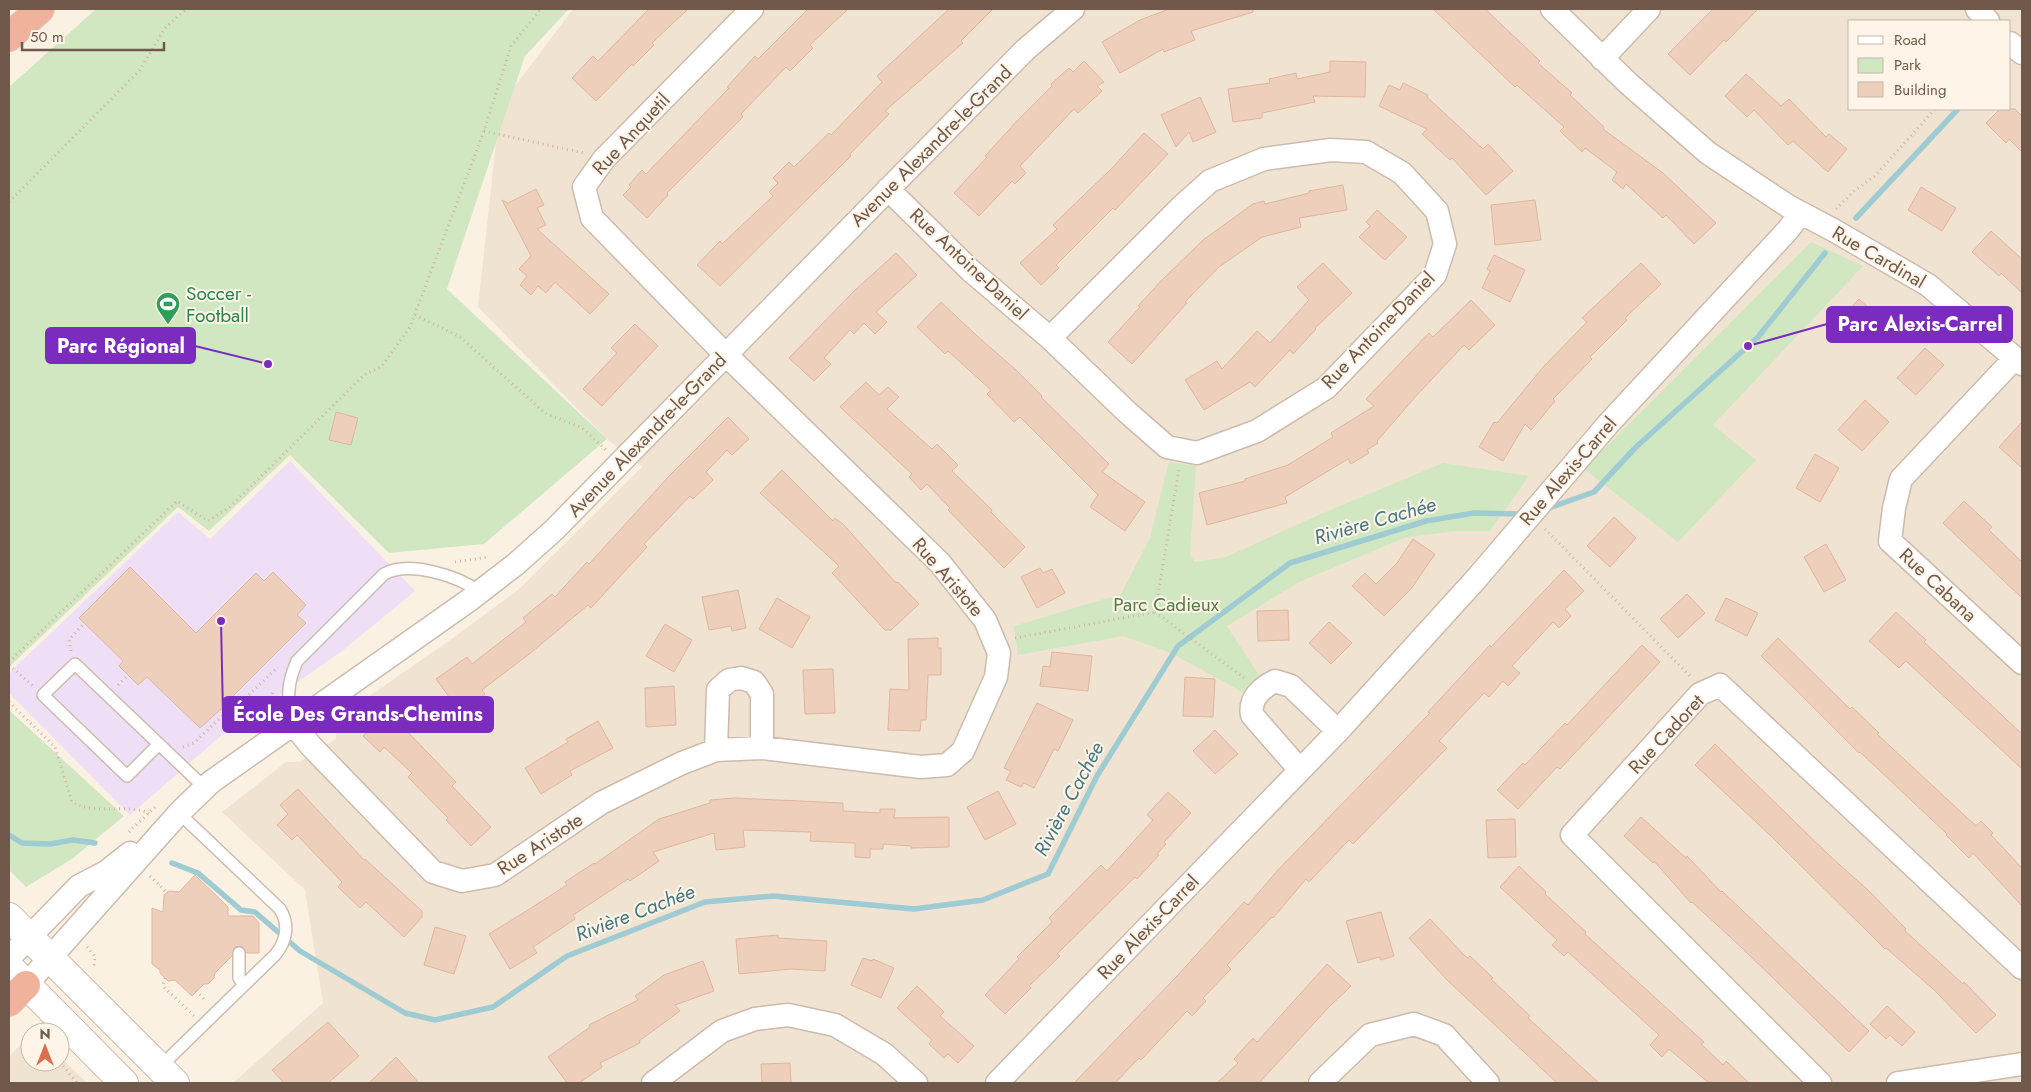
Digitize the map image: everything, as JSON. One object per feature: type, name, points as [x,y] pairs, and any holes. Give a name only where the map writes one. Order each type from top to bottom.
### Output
[{"type":"highway","points":[[9,37],[40,9]]},
{"type":"street","name":"Rue Anquetil","points":[[726,354],[592,218],[584,188],[604,159],[752,9]]},
{"type":"street","name":"Avenue Alexandre-le-Grand","points":[[15,984],[50,958],[179,813],[205,788],[480,592],[534,548],[619,464],[1025,50],[1050,27],[1074,9]]},
{"type":"street","points":[[1552,9],[1659,112],[1708,153],[1801,213]]},
{"type":"street","points":[[1602,59],[1650,9]]},
{"type":"street","points":[[1977,9],[1987,20]]},
{"type":"street","points":[[2011,44],[2022,53]]},
{"type":"street","name":"Rue Antoine-Daniel","points":[[888,189],[970,270],[1050,338],[1140,424],[1167,447],[1197,453],[1257,432],[1326,388],[1435,275],[1445,244],[1437,211],[1402,172],[1366,152],[1331,150],[1264,159],[1210,181],[1180,207],[1050,338]]},
{"type":"street","name":"Rue Cardinal","points":[[1801,213],[1928,286],[2019,361]]},
{"type":"street","name":"Rue Alexis-Carrel","points":[[997,1083],[1338,731],[1477,578],[1609,423],[1787,231],[1801,213]]},
{"type":"street","name":"Rue Aristote","points":[[294,725],[311,746],[433,872],[462,881],[494,875],[601,803],[682,763],[716,750],[762,748],[921,767],[947,765],[962,751],[996,677],[999,653],[986,620],[940,563],[726,354]]},
{"type":"street","name":"Rue Cabana","points":[[2019,361],[1901,479],[1894,508],[1890,541],[2022,662]]},
{"type":"street","points":[[716,750],[718,690],[729,680],[742,678],[754,682],[762,694],[762,748]]},
{"type":"street","points":[[1300,770],[1252,716],[1250,708],[1254,698],[1275,680],[1283,682],[1291,686],[1338,731]]},
{"type":"street","name":"Rue Cadoret","points":[[1820,1083],[1572,835],[1700,694],[1705,691],[1720,685],[2022,968]]},
{"type":"street","name":"Avenue Alexandre-le-Grand","points":[[9,958],[79,886],[114,866],[179,813]]},
{"type":"street","points":[[9,917],[167,1075]]},
{"type":"street","points":[[15,984],[124,1083]]},
{"type":"street","points":[[653,1083],[722,1032],[755,1019],[788,1015],[835,1025],[884,1054],[916,1083]]},
{"type":"street","points":[[1320,1083],[1370,1035],[1414,1024],[1444,1035],[1488,1083]]},
{"type":"street","points":[[1898,1083],[2022,1064]]},
{"type":"lane","points":[[294,725],[288,691],[290,677],[297,661],[384,574],[400,568],[420,570],[453,577],[480,592]]},
{"type":"lane","points":[[159,744],[127,776],[43,695],[75,664],[159,744],[205,788]]},
{"type":"lane","points":[[167,1075],[244,985],[275,955],[284,943],[286,932],[283,914],[179,813]]},
{"type":"lane","points":[[239,953],[239,978],[244,985]]},
{"type":"path","points":[[9,202],[140,70],[165,28],[186,9]]},
{"type":"path","points":[[25,679],[9,664],[177,501],[208,521],[230,507],[364,375],[382,366],[410,327],[415,315],[484,131],[511,46],[541,9]]},
{"type":"path","points":[[1834,210],[1854,191],[1875,176],[1934,110]]},
{"type":"path","points":[[484,131],[604,159]]},
{"type":"path","points":[[415,315],[460,337],[545,413],[582,428],[619,464]]},
{"type":"path","points":[[1155,612],[1182,450]]},
{"type":"path","points":[[1531,515],[1705,691]]},
{"type":"path","points":[[994,642],[1155,612],[1261,691]]},
{"type":"path","points":[[69,640],[84,623]]},
{"type":"path","points":[[176,749],[194,743],[284,662]]},
{"type":"path","points":[[9,702],[54,747],[72,802],[79,806],[93,809],[135,808],[148,812]]},
{"type":"path","points":[[233,709],[251,726]]},
{"type":"path","points":[[147,873],[167,893]]},
{"type":"path","points":[[85,945],[95,957],[94,965],[91,967]]},
{"type":"path","points":[[164,978],[162,984],[164,988],[196,1017]]},
{"type":"path","points":[[192,1013],[205,1000],[196,991]]},
{"type":"path","points":[[68,1072],[77,1083]]},
{"type":"shaded area","points":[[573,9],[2022,9],[2022,1083],[233,1083],[323,1003],[305,890],[222,812],[286,762],[299,762],[336,739],[336,719],[453,638],[519,589],[642,467],[607,439],[478,307],[500,106]]},
{"type":"shaded area","points":[[290,461],[415,591],[342,651],[223,734],[130,815],[9,693],[9,673],[178,512],[210,539]]},
{"type":"shaded area","points":[[20,1045],[20,1072],[70,1072],[70,1067],[87,1083],[9,1083],[9,1057]]},
{"type":"green space","points":[[96,9],[569,9],[525,56],[447,289],[607,439],[484,544],[389,553],[290,455],[209,531],[178,507],[9,667],[9,87]]},
{"type":"green space","points":[[1811,242],[1863,266],[1713,425],[1756,460],[1678,542],[1584,469]]},
{"type":"green space","name":"Parc Cadieux","points":[[1169,462],[1196,466],[1190,553],[1194,562],[1226,557],[1321,514],[1443,463],[1529,476],[1490,531],[1454,531],[1404,538],[1299,582],[1227,626],[1263,681],[1253,698],[1171,653],[1123,636],[1018,655],[1014,626],[1121,594],[1150,538]]},
{"type":"green space","points":[[9,710],[124,816],[72,859],[26,887],[9,870]]},
{"type":"building","points":[[649,9],[688,9],[596,101],[572,78],[593,56],[598,61]]},
{"type":"building","points":[[808,9],[848,9],[810,45],[813,48],[790,71],[786,67],[741,114],[743,117],[667,193],[668,195],[647,218],[623,195],[631,187],[629,185],[642,170],[646,174],[729,88],[727,87],[755,56],[758,59]]},
{"type":"building","points":[[949,9],[993,9],[961,41],[963,43],[885,111],[889,114],[850,154],[851,156],[720,286],[697,265],[720,241],[722,244],[773,196],[769,192],[778,183],[773,178],[789,162],[794,167],[829,133],[831,135],[882,82],[877,76]]},
{"type":"building","points":[[1169,9],[1253,9],[1253,12],[1191,31],[1195,40],[1164,52],[1163,49],[1120,73],[1102,42],[1140,20]]},
{"type":"building","points":[[1433,9],[1485,9],[1540,61],[1538,63],[1572,93],[1570,95],[1604,127],[1603,129],[1663,173],[1716,223],[1694,244],[1666,215],[1663,218],[1626,184],[1623,189],[1612,180],[1617,172],[1585,148],[1582,152],[1560,131],[1564,127],[1517,85],[1515,87]]},
{"type":"building","points":[[1713,9],[1758,9],[1690,75],[1668,54]]},
{"type":"building","points":[[1084,61],[1104,82],[1097,86],[1102,91],[1078,113],[1074,109],[1020,166],[1026,173],[1015,184],[1012,181],[979,216],[954,193],[987,157],[985,156],[1052,86],[1051,84],[1069,68],[1073,72]]},
{"type":"building","points":[[1330,61],[1366,62],[1365,97],[1313,96],[1315,102],[1262,113],[1262,118],[1233,122],[1228,89],[1270,83],[1269,79],[1296,73],[1297,79],[1330,72]]},
{"type":"building","points":[[1746,74],[1781,106],[1789,99],[1826,137],[1829,134],[1847,149],[1828,172],[1793,141],[1788,145],[1754,110],[1747,117],[1725,96]]},
{"type":"building","points":[[1403,83],[1428,95],[1427,97],[1483,149],[1488,144],[1513,171],[1486,195],[1452,158],[1450,160],[1422,134],[1427,129],[1379,106],[1389,85],[1400,90]]},
{"type":"building","points":[[1200,97],[1216,132],[1193,142],[1189,132],[1176,147],[1161,115]]},
{"type":"building","points":[[2015,109],[2022,116],[2022,152],[2009,139],[2006,143],[1986,123],[1999,110]]},
{"type":"building","points":[[1144,133],[1168,154],[1115,210],[1113,208],[1056,265],[1059,268],[1041,285],[1020,263],[1057,229],[1053,225],[1113,167]]},
{"type":"building","points":[[1343,185],[1347,210],[1299,218],[1301,227],[1262,237],[1219,267],[1185,302],[1187,303],[1132,364],[1108,342],[1162,280],[1203,240],[1253,204],[1264,201],[1265,204],[1309,193],[1309,191]]},
{"type":"building","points":[[1921,187],[1956,208],[1942,231],[1908,210]]},
{"type":"building","points":[[536,189],[544,205],[537,208],[546,225],[537,229],[609,294],[590,314],[555,282],[546,293],[538,286],[531,295],[520,285],[527,276],[519,269],[531,256],[502,200],[508,203]]},
{"type":"building","points":[[1535,200],[1541,240],[1495,245],[1491,205]]},
{"type":"building","points":[[1377,210],[1407,237],[1385,260],[1359,237],[1370,226],[1366,222]]},
{"type":"building","points":[[1991,231],[2022,259],[2022,293],[2001,273],[1999,276],[1972,252]]},
{"type":"building","points":[[896,253],[917,275],[876,312],[887,322],[875,334],[864,323],[854,334],[850,330],[824,358],[831,364],[814,381],[789,358],[854,291]]},
{"type":"building","points":[[1494,255],[1525,270],[1510,302],[1482,288],[1490,271],[1487,269]]},
{"type":"building","points":[[1323,263],[1352,293],[1315,328],[1293,354],[1290,350],[1255,387],[1250,382],[1204,410],[1185,380],[1217,361],[1222,369],[1257,331],[1270,343],[1309,300],[1297,287]]},
{"type":"building","points":[[1641,263],[1661,284],[1625,318],[1627,320],[1590,357],[1592,359],[1553,399],[1555,401],[1531,430],[1525,424],[1503,461],[1479,447],[1494,422],[1497,423],[1544,366],[1587,322],[1582,318]]},
{"type":"building","points":[[1859,299],[1883,321],[1864,341],[1841,318]]},
{"type":"building","points":[[1471,300],[1495,325],[1469,350],[1464,345],[1417,395],[1377,441],[1378,443],[1367,450],[1369,453],[1351,464],[1348,459],[1285,497],[1287,503],[1207,525],[1199,493],[1245,481],[1245,479],[1288,465],[1333,437],[1331,433],[1374,406],[1366,399],[1429,333],[1433,337]]},
{"type":"building","points":[[941,302],[1016,370],[1109,464],[1102,472],[1145,502],[1125,531],[1090,507],[1098,495],[1020,417],[1014,422],[987,394],[991,390],[948,351],[945,354],[917,327]]},
{"type":"building","points":[[635,324],[658,346],[602,406],[583,389],[617,353],[611,348]]},
{"type":"building","points":[[1925,348],[1944,365],[1916,395],[1897,378]]},
{"type":"building","points":[[866,382],[879,395],[888,387],[899,397],[887,409],[932,449],[937,444],[958,465],[952,471],[992,510],[991,512],[1025,547],[1004,568],[948,510],[950,508],[927,484],[921,490],[909,477],[912,474],[840,407]]},
{"type":"building","points":[[1865,400],[1889,422],[1862,451],[1838,430]]},
{"type":"building","points":[[336,412],[358,418],[351,445],[329,440]]},
{"type":"building","points":[[728,417],[749,439],[732,455],[727,450],[706,472],[713,480],[693,499],[690,496],[644,544],[647,547],[591,608],[588,605],[482,690],[485,694],[460,712],[436,679],[467,657],[472,664],[526,622],[523,618],[552,594],[555,597],[587,562],[589,564],[670,475]]},
{"type":"building","points":[[2022,422],[2022,468],[1999,447]]},
{"type":"building","points":[[1815,454],[1839,468],[1820,502],[1796,488]]},
{"type":"building","points":[[782,470],[833,521],[835,518],[843,524],[896,583],[898,582],[919,604],[891,630],[885,630],[832,573],[839,566],[760,493]]},
{"type":"building","points":[[1964,501],[1992,527],[1989,530],[2022,562],[2022,598],[1943,523]]},
{"type":"building","points":[[1614,517],[1636,538],[1610,567],[1587,546]]},
{"type":"building","points":[[1413,539],[1435,554],[1411,589],[1384,616],[1352,586],[1365,573],[1376,584],[1397,563]]},
{"type":"building","points":[[1826,544],[1846,580],[1824,592],[1804,557]]},
{"type":"building","points":[[130,567],[196,633],[256,573],[264,581],[273,572],[306,605],[297,615],[306,623],[233,696],[233,711],[221,709],[200,728],[147,677],[138,685],[119,666],[123,661],[79,618]]},
{"type":"building","points":[[1040,568],[1043,573],[1052,569],[1065,593],[1037,608],[1021,577]]},
{"type":"building","points":[[1564,570],[1584,591],[1565,609],[1571,616],[1559,628],[1553,622],[1512,666],[1520,673],[1508,686],[1503,681],[1489,697],[1484,693],[1439,741],[1447,748],[1353,844],[1349,840],[1309,882],[1306,879],[1273,918],[1227,965],[1231,969],[1203,998],[1206,1001],[1192,1016],[1187,1011],[1141,1060],[1139,1058],[1115,1083],[1074,1083],[1178,975],[1244,902],[1248,905],[1277,871],[1430,713],[1428,712],[1490,645],[1491,647]]},
{"type":"building","points":[[738,590],[746,628],[732,631],[731,626],[709,630],[702,597]]},
{"type":"building","points":[[1687,594],[1705,613],[1678,638],[1660,619]]},
{"type":"building","points":[[777,598],[810,617],[792,648],[759,629]]},
{"type":"building","points":[[1726,598],[1758,613],[1747,636],[1715,620]]},
{"type":"building","points":[[1288,610],[1289,640],[1258,641],[1257,611]]},
{"type":"building","points":[[1896,612],[1926,640],[1924,642],[2022,734],[2022,769],[1906,661],[1899,668],[1869,641]]},
{"type":"building","points":[[1329,622],[1352,643],[1331,664],[1309,643]]},
{"type":"building","points":[[665,624],[692,640],[674,672],[646,656]]},
{"type":"building","points":[[938,638],[938,648],[941,648],[941,675],[928,675],[926,720],[921,720],[920,731],[888,730],[890,689],[909,690],[908,639]]},
{"type":"building","points":[[1778,638],[1850,709],[1852,707],[1879,733],[1877,734],[1976,826],[1981,821],[1993,833],[1991,835],[2022,868],[2022,906],[1973,853],[1969,858],[1947,834],[1859,753],[1761,656]]},
{"type":"building","points":[[1642,645],[1660,662],[1560,769],[1557,767],[1518,809],[1497,790],[1523,763],[1525,765],[1565,723],[1567,725]]},
{"type":"building","points":[[1052,652],[1092,656],[1088,691],[1040,686],[1043,666],[1050,667]]},
{"type":"building","points":[[833,669],[835,713],[805,714],[803,670]]},
{"type":"building","points":[[1185,677],[1215,679],[1213,717],[1183,716]]},
{"type":"building","points":[[674,686],[676,725],[646,727],[645,688]]},
{"type":"building","points":[[1037,703],[1073,720],[1058,751],[1054,749],[1034,788],[1024,783],[1021,787],[1006,780],[1011,771],[1004,768]]},
{"type":"building","points":[[385,713],[400,727],[401,725],[456,782],[452,786],[491,827],[471,846],[446,820],[448,818],[408,777],[412,773],[384,747],[380,752],[363,736]]},
{"type":"building","points":[[598,721],[613,748],[570,771],[572,775],[541,794],[525,768],[568,742],[566,739]]},
{"type":"building","points":[[1215,730],[1238,754],[1215,774],[1193,751]]},
{"type":"building","points":[[1715,744],[1831,857],[1868,890],[1906,929],[1904,930],[1963,984],[1964,982],[1996,1015],[1976,1033],[1933,989],[1885,949],[1772,837],[1695,765]]},
{"type":"building","points":[[298,789],[364,860],[422,911],[422,917],[404,937],[366,902],[360,908],[338,887],[342,882],[297,835],[292,840],[277,825],[288,814],[280,805]]},
{"type":"building","points":[[998,791],[1016,824],[985,840],[967,807]]},
{"type":"building","points":[[1168,792],[1191,813],[1164,842],[1166,844],[1157,854],[1159,855],[1137,879],[1135,877],[1057,954],[1060,956],[1029,986],[1031,988],[1005,1014],[985,995],[1019,959],[1017,957],[1052,922],[1049,918],[1101,865],[1107,871],[1153,820],[1147,815]]},
{"type":"building","points":[[734,798],[843,803],[843,811],[880,813],[880,809],[895,809],[894,818],[949,817],[949,847],[911,848],[911,846],[883,844],[883,849],[870,849],[870,858],[855,857],[855,843],[810,841],[811,832],[743,830],[745,847],[716,850],[714,833],[653,852],[659,861],[630,881],[628,879],[573,915],[575,919],[533,947],[537,953],[510,969],[489,934],[567,885],[565,882],[595,864],[659,819],[710,803],[710,800]]},
{"type":"building","points":[[1641,817],[1686,858],[1687,856],[1721,892],[1869,1031],[1849,1052],[1742,948],[1691,903],[1654,861],[1653,863],[1624,836]]},
{"type":"building","points":[[1515,819],[1516,857],[1488,858],[1486,820]]},
{"type":"building","points":[[1519,866],[1546,892],[1545,894],[1586,932],[1585,934],[1704,1042],[1701,1044],[1723,1065],[1726,1061],[1749,1083],[1709,1083],[1669,1049],[1662,1057],[1650,1045],[1659,1035],[1568,952],[1564,956],[1552,945],[1557,940],[1500,887]]},
{"type":"building","points":[[195,875],[228,907],[228,916],[253,916],[259,923],[259,953],[246,953],[242,946],[235,947],[232,956],[215,973],[214,978],[208,984],[204,984],[192,996],[175,980],[168,981],[160,973],[160,970],[152,964],[152,908],[163,912],[164,895],[169,891],[179,892]]},
{"type":"building","points":[[1381,912],[1394,956],[1381,960],[1379,957],[1358,963],[1346,921]]},
{"type":"building","points":[[1430,919],[1467,958],[1470,956],[1493,978],[1491,979],[1530,1016],[1528,1018],[1599,1083],[1557,1083],[1447,980],[1409,938]]},
{"type":"building","points":[[435,927],[466,936],[454,974],[424,965]]},
{"type":"building","points":[[778,935],[778,938],[827,941],[825,971],[791,969],[739,974],[736,939]]},
{"type":"building","points":[[863,958],[872,961],[873,959],[894,968],[881,998],[851,985]]},
{"type":"building","points":[[703,961],[714,991],[675,1005],[680,1011],[639,1041],[640,1043],[600,1063],[602,1067],[579,1083],[567,1083],[548,1057],[590,1027],[589,1025],[638,1000],[635,996],[664,975]]},
{"type":"building","points":[[1327,964],[1351,986],[1328,1008],[1259,1083],[1217,1083],[1238,1063],[1234,1059],[1253,1038],[1257,1042]]},
{"type":"building","points":[[917,986],[944,1012],[940,1016],[974,1046],[958,1063],[948,1054],[944,1058],[929,1044],[932,1040],[897,1008]]},
{"type":"building","points":[[1887,1006],[1915,1032],[1902,1046],[1890,1035],[1886,1039],[1870,1024]]},
{"type":"building","points":[[328,1022],[359,1056],[328,1083],[284,1083],[272,1070]]},
{"type":"building","points":[[396,1057],[419,1083],[369,1083]]},
{"type":"building","points":[[790,1063],[791,1083],[762,1083],[761,1064]]},
{"type":"waterway","name":"Rivière Cachée","points":[[1856,218],[1957,110]]},
{"type":"waterway","name":"Rivière Cachée","points":[[1546,509],[1594,492],[1636,447],[1758,337],[1825,253]]},
{"type":"waterway","name":"Rivière Cachée","points":[[172,863],[198,873],[241,910],[255,912],[300,951],[405,1013],[435,1020],[493,1007],[567,956],[705,902],[773,896],[914,909],[983,900],[1048,874],[1097,776],[1178,646],[1290,563],[1426,521],[1474,513],[1522,514]]},
{"type":"waterway","name":"Rivière Cachée","points":[[9,835],[22,843],[50,844],[73,840],[95,843]]},
{"type":"place","name":"Soccer - Football","points":[[168,325]]},
{"type":"place","name":"Parc Alexis-Carrel","points":[[1748,346]]},
{"type":"place","name":"Parc Régional","points":[[268,364]]},
{"type":"place","name":"École Des Grands-Chemins","points":[[221,621]]}]
